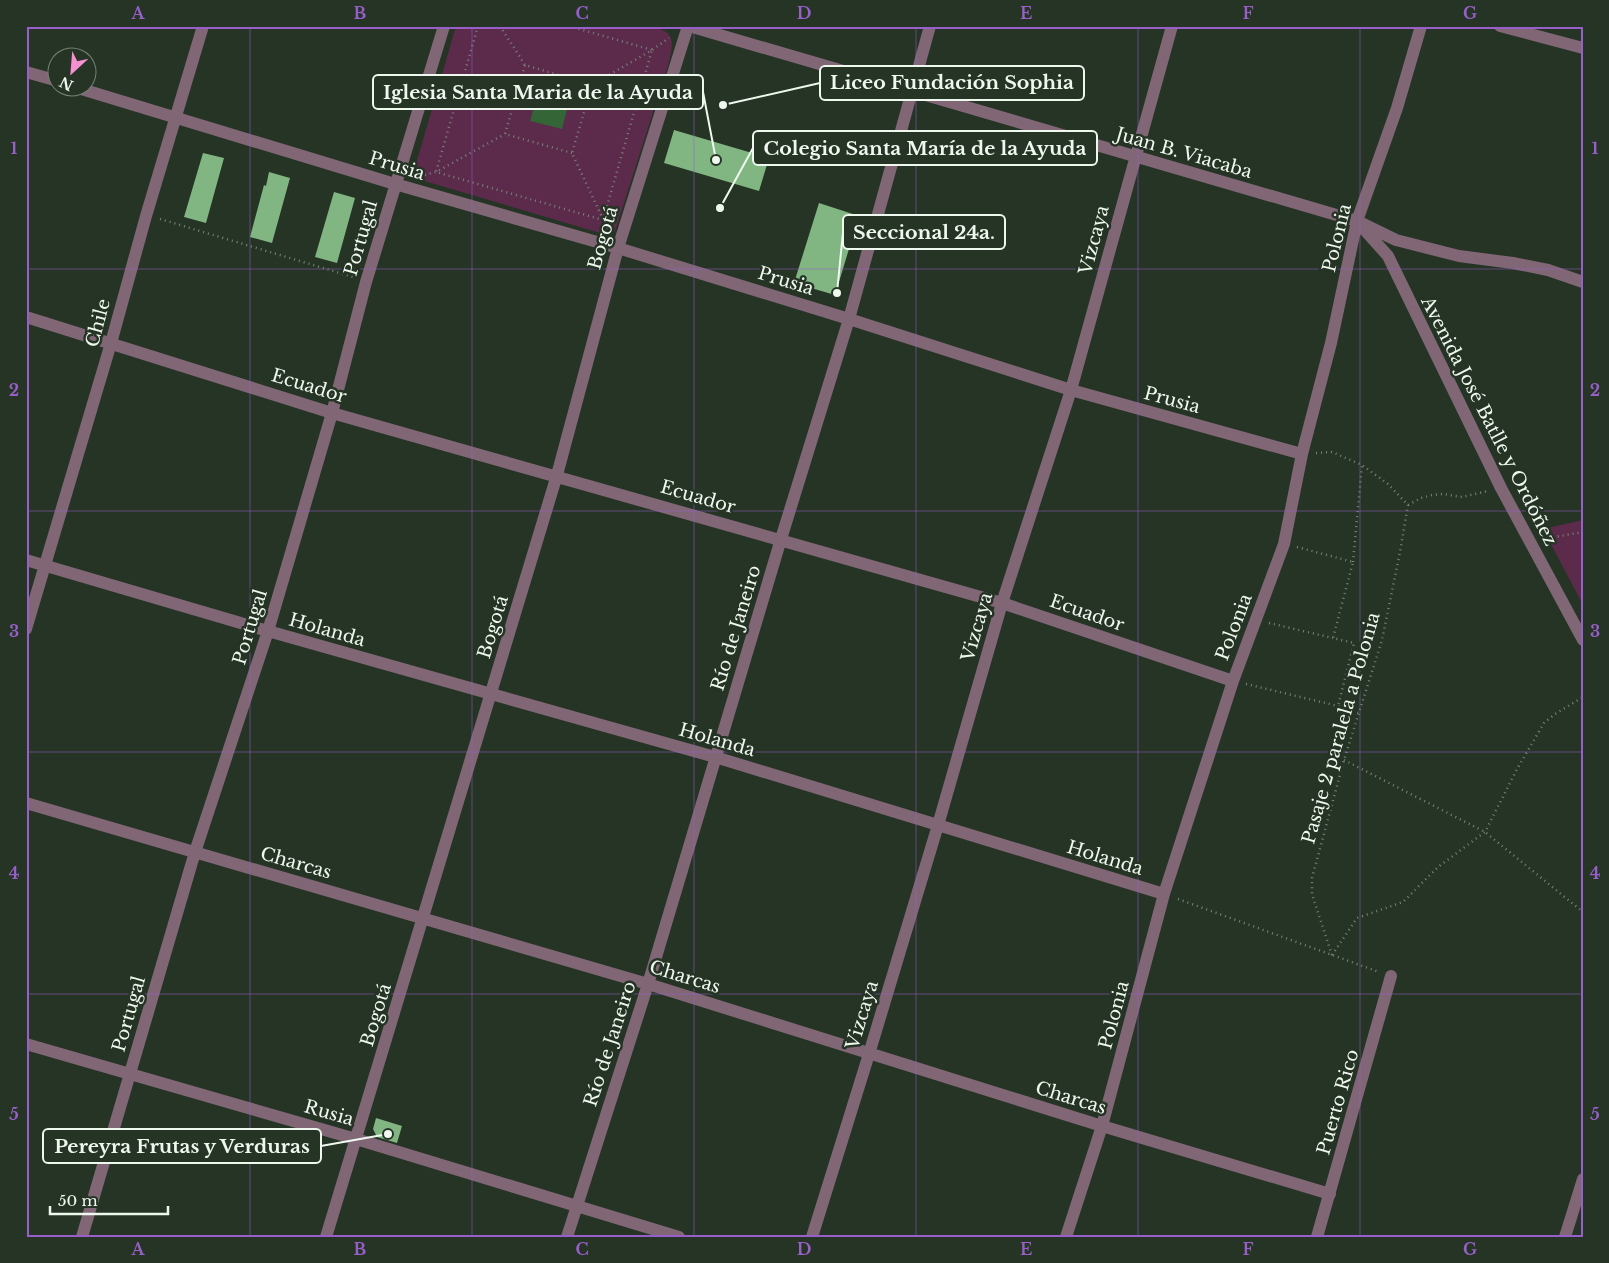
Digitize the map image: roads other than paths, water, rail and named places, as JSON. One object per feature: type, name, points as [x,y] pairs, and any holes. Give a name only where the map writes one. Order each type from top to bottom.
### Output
[{"type":"street","name":"Chile","points":[[26,629],[203,26]]},
{"type":"street","name":"Portugal","points":[[82,1237],[196,852],[268,631],[332,412],[366,282],[444,26]]},
{"type":"street","name":"Juan B. Viacaba","points":[[688,26],[1358,222],[1396,240],[1459,256],[1548,270],[1583,282]]},
{"type":"street","name":"Bogotá","points":[[326,1237],[557,475],[618,248],[688,26]]},
{"type":"street","name":"Río de Janeiro","points":[[567,1237],[648,984],[780,540],[849,319],[930,26]]},
{"type":"street","name":"Vizcaya","points":[[812,1237],[938,825],[1002,602],[1071,390],[1172,26]]},
{"type":"street","name":"Polonia","points":[[1066,1237],[1102,1126],[1164,894],[1233,681],[1284,544],[1302,454],[1331,343],[1358,222],[1397,108],[1421,26]]},
{"type":"street","points":[[1500,26],[1583,48]]},
{"type":"street","points":[[26,72],[48,78]]},
{"type":"street","name":"Prusia","points":[[98,94],[395,184],[618,248],[1071,390],[1302,454]]},
{"type":"street","name":"Avenida José Batlle y Ordóñez","points":[[1358,222],[1388,256],[1500,488],[1583,640]]},
{"type":"street","name":"Ecuador","points":[[26,317],[332,412],[1002,602],[1233,681]]},
{"type":"street","name":"Holanda","points":[[26,560],[268,631],[715,757],[1164,894]]},
{"type":"street","name":"Charcas","points":[[26,803],[648,984],[1102,1126],[1330,1194]]},
{"type":"street","name":"Puerto Rico","points":[[1317,1237],[1391,976]]},
{"type":"street","name":"Rusia","points":[[26,1044],[356,1139],[679,1237]]},
{"type":"street","points":[[1565,1237],[1583,1180]]},
{"type":"place","name":"Liceo Fundación Sophia","points":[[723,105]]},
{"type":"place","name":"Iglesia Santa Maria de la Ayuda","points":[[716,160]]},
{"type":"place","name":"Colegio Santa María de la Ayuda","points":[[720,208]]},
{"type":"place","name":"Seccional 24a.","points":[[837,293]]},
{"type":"place","name":"Pereyra Frutas y Verduras","points":[[388,1134]]}]
